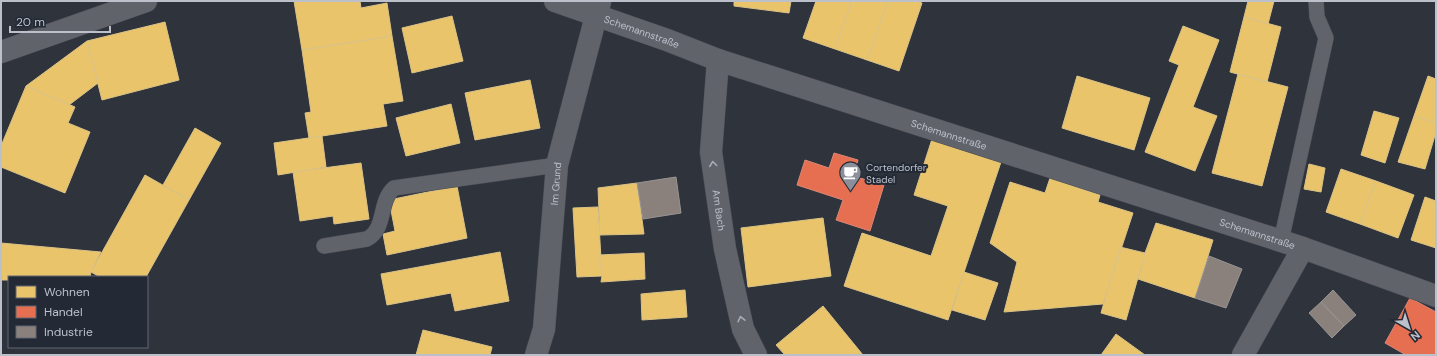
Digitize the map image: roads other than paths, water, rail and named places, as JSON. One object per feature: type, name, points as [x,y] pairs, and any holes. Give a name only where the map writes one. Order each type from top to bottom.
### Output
[{"type":"street","points":[[1,52],[146,1]]},
{"type":"street","name":"Schemannstraße","points":[[555,1],[598,8],[667,40],[718,60],[1303,248],[1436,296]]},
{"type":"street","name":"Im Grund","points":[[536,355],[544,329],[557,165],[598,8]]},
{"type":"street","name":"Am Bach","points":[[718,60],[711,152],[727,256],[743,329],[756,355]]},
{"type":"street","name":"Schemannstraße","points":[[1243,355],[1303,248]]},
{"type":"lane","points":[[1281,241],[1326,38],[1317,17],[1316,1]]},
{"type":"lane","points":[[324,246],[367,239],[372,236],[380,224],[388,193],[394,188],[557,165]]},
{"type":"place","name":"Cortendorfer Stadel","points":[[851,192]]}]
